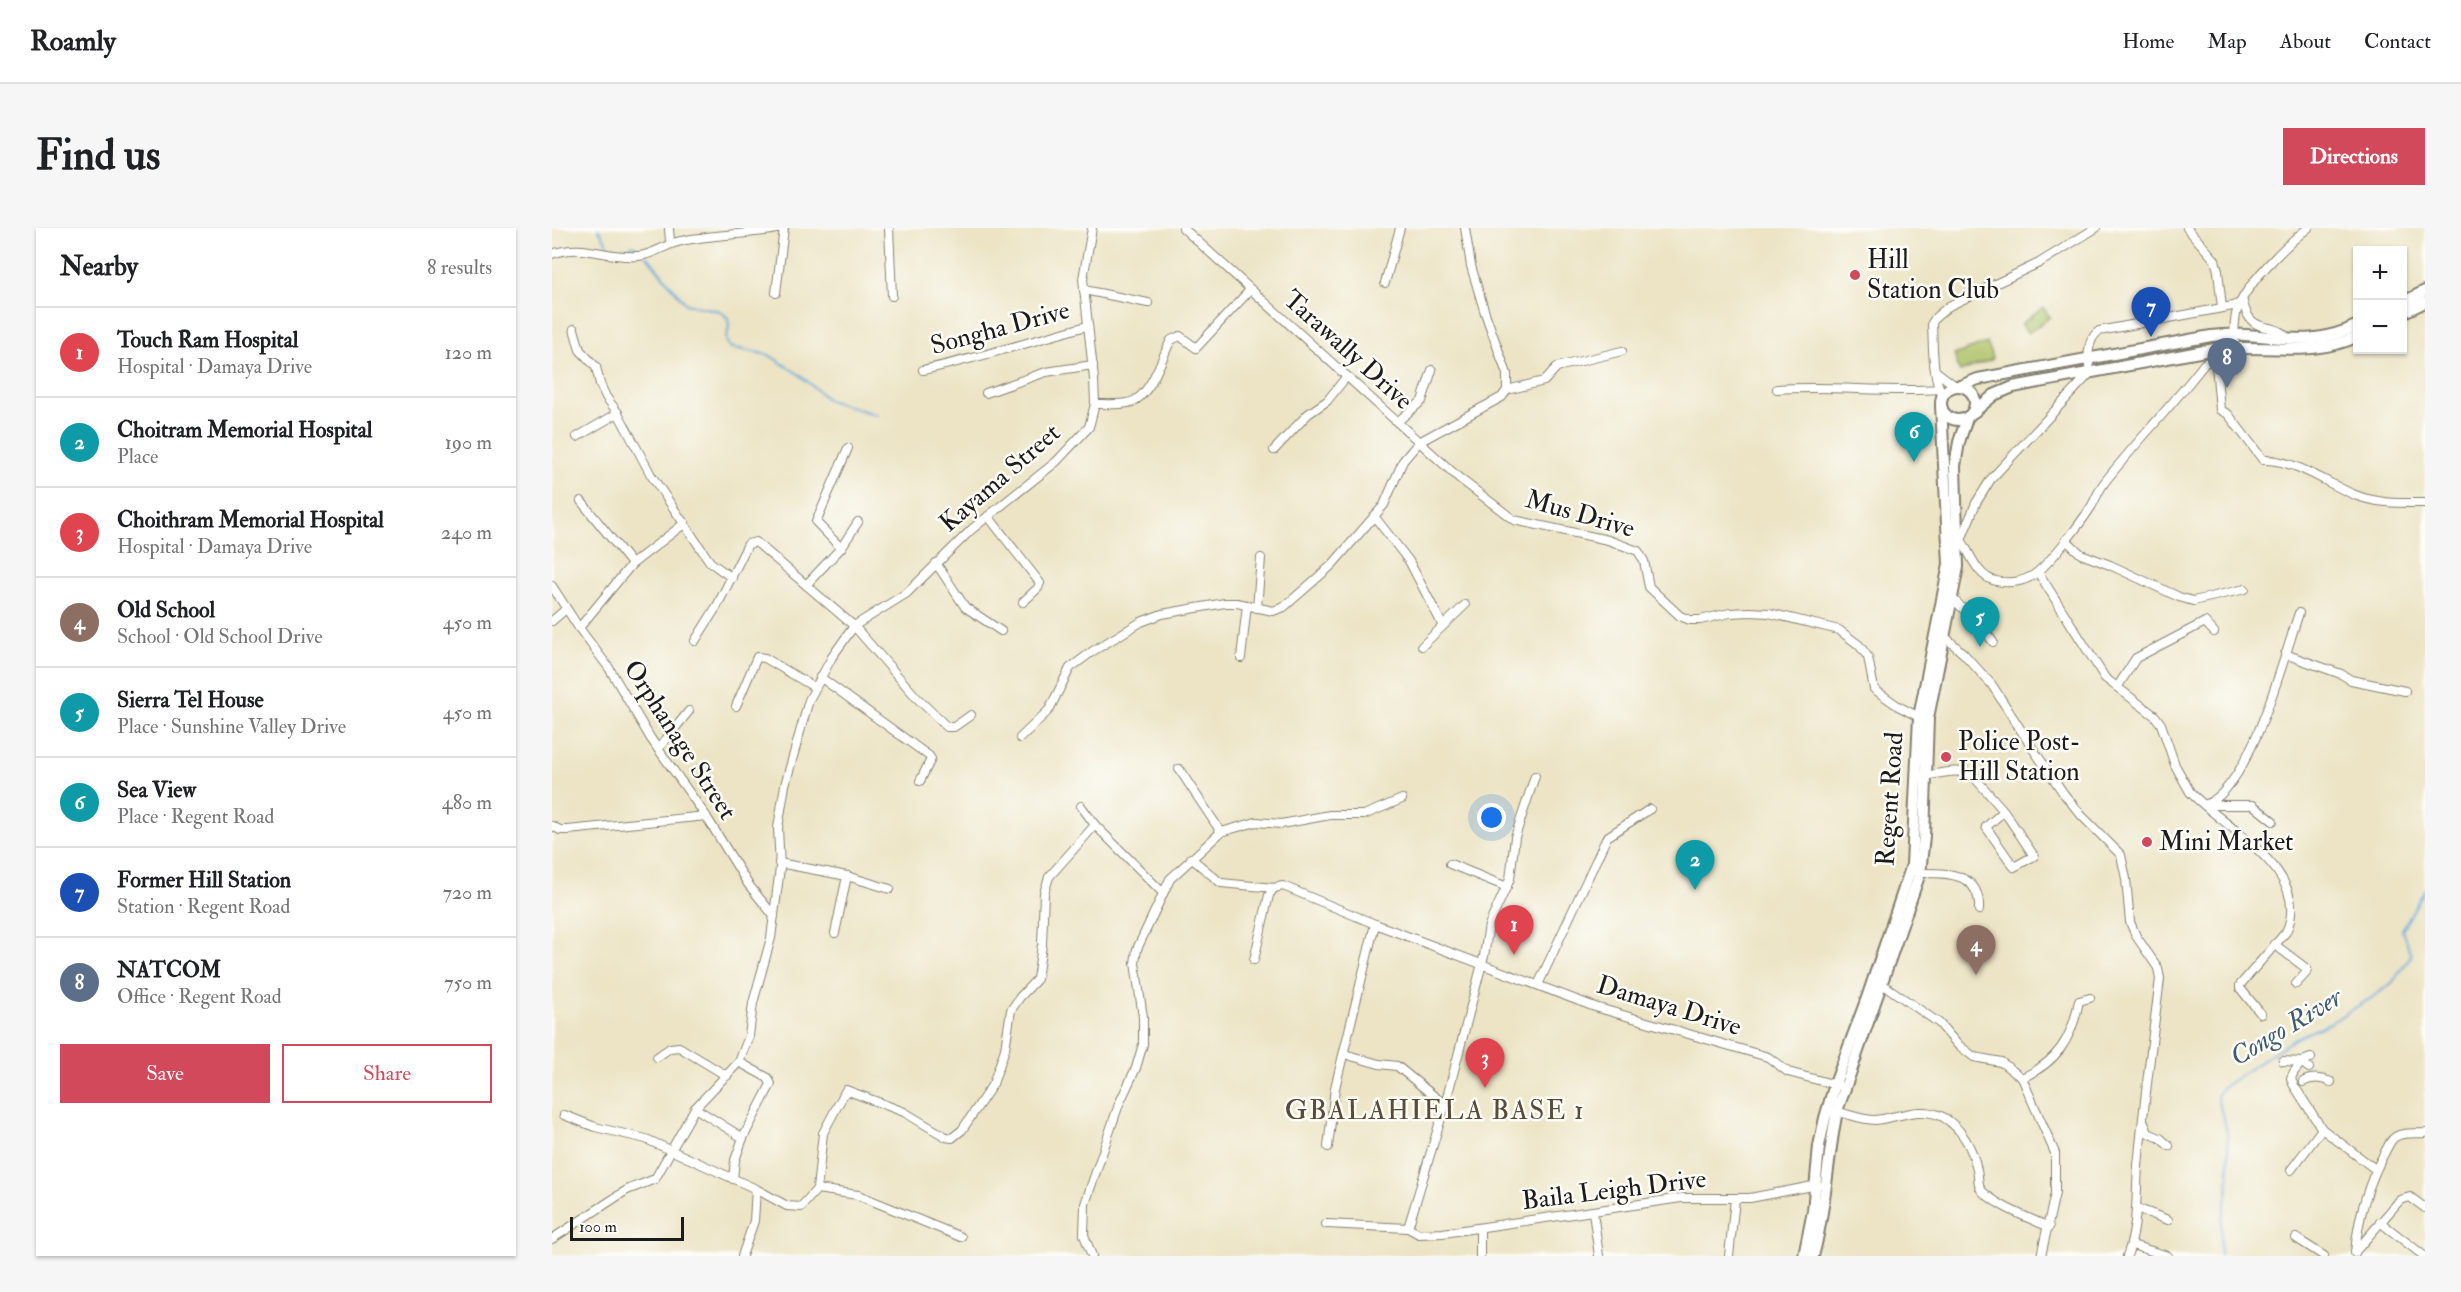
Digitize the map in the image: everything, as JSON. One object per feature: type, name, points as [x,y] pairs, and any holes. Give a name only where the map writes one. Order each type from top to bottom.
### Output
[{"type":"main road","points":[[2407,301],[2425,291]]},
{"type":"main road","points":[[2407,312],[2425,302]]},
{"type":"main road","points":[[2353,328],[2323,339],[2288,339],[2234,334],[2169,343],[1978,379],[1958,385],[1941,396],[1947,416],[1952,419],[1970,415],[1994,395],[2013,387],[2215,353],[2235,347],[2324,348],[2353,338]]},
{"type":"main road","points":[[1958,385],[1969,388],[1976,401],[1970,415]]},
{"type":"main road","name":"Regent Road","points":[[1804,1256],[1829,1149],[1832,1110],[1839,1085],[1915,873],[1924,836],[1919,717],[1948,574],[1941,396]]},
{"type":"main road","name":"Regent Road","points":[[1921,776],[1928,718],[1958,567],[1960,538],[1954,466],[1959,442],[1970,415]]},
{"type":"main road","name":"Regent Road","points":[[1813,1256],[1823,1211],[1821,1185]]},
{"type":"street","points":[[669,228],[670,243]]},
{"type":"street","points":[[552,254],[562,250],[590,249],[615,256],[646,254],[670,243],[715,235],[783,228],[776,293]]},
{"type":"street","points":[[889,228],[892,296]]},
{"type":"street","name":"Kayama Street","points":[[854,626],[896,602],[988,516],[1056,462],[1089,427],[1095,404],[1093,365],[1083,284],[1092,228]]},
{"type":"street","name":"Tarawally Drive","points":[[1183,228],[1419,442]]},
{"type":"street","points":[[1384,284],[1400,228]]},
{"type":"street","points":[[1465,228],[1471,266],[1479,294],[1507,374],[1507,390],[1544,381],[1557,367],[1622,351]]},
{"type":"street","points":[[1777,389],[1821,386],[1897,390],[1941,396],[1936,371],[1932,323],[1941,311],[2039,263],[2096,228]]},
{"type":"street","points":[[2187,228],[2215,260],[2222,308]]},
{"type":"street","points":[[2235,347],[2236,312],[2242,302],[2273,259],[2308,228]]},
{"type":"street","points":[[1083,284],[1148,303]]},
{"type":"street","name":"Tarawally Drive","points":[[1095,404],[1128,403],[1138,399],[1149,387],[1171,340],[1180,336],[1196,348],[1250,290]]},
{"type":"street","points":[[1960,538],[1976,503],[1991,479],[2090,373],[2088,359],[2091,340],[2099,331],[2222,308],[2242,302]]},
{"type":"street","points":[[2242,302],[2248,319],[2257,325],[2283,332],[2288,339]]},
{"type":"street","name":"Songha Drive","points":[[923,370],[996,353],[1088,326]]},
{"type":"street","points":[[574,329],[579,350],[596,367],[600,384],[651,475],[710,562],[732,578]]},
{"type":"street","points":[[2215,353],[2220,410],[2228,414],[2263,460],[2270,459],[2293,466],[2370,500],[2425,503]]},
{"type":"street","points":[[1948,529],[1960,538],[1985,577],[1995,581],[2016,582],[2027,579],[2038,572],[2084,518],[2103,485],[2215,353]]},
{"type":"street","points":[[986,393],[1046,372],[1093,365]]},
{"type":"street","points":[[1397,422],[1422,401],[1432,370]]},
{"type":"street","points":[[1936,371],[1958,385]]},
{"type":"street","points":[[1274,450],[1308,414],[1327,401],[1347,376]]},
{"type":"street","name":"Tarawally Drive","points":[[1257,608],[1273,611],[1289,603],[1332,565],[1384,505],[1403,461],[1419,442],[1496,401],[1507,390]]},
{"type":"street","points":[[577,437],[618,413]]},
{"type":"street","name":"Mus Drive","points":[[1419,442],[1459,478],[1514,520],[1608,540],[1638,551],[1644,561],[1649,588],[1680,616],[1690,620],[1700,620],[1730,613],[1769,613],[1839,630],[1859,645],[1868,657],[1874,689],[1903,710],[1919,717]]},
{"type":"street","points":[[841,548],[816,522],[848,448]]},
{"type":"street","points":[[580,501],[632,564]]},
{"type":"street","points":[[988,516],[1040,583],[1038,588],[1023,602]]},
{"type":"street","points":[[1374,516],[1409,561],[1443,626]]},
{"type":"street","points":[[806,585],[841,548],[858,522]]},
{"type":"street","points":[[579,628],[632,564],[685,523]]},
{"type":"street","points":[[2066,540],[2081,554],[2193,601],[2245,589]]},
{"type":"street","points":[[695,641],[732,578],[748,544],[752,542],[765,549],[854,626],[917,698],[947,727],[954,727],[971,715]]},
{"type":"street","points":[[1020,738],[1049,710],[1070,668],[1141,622],[1162,614],[1209,606],[1237,603],[1257,608],[1261,558]]},
{"type":"street","points":[[936,563],[964,606],[1001,631]]},
{"type":"street","points":[[2038,572],[2105,678],[2156,716],[2182,780],[2206,805],[2263,855],[2286,884],[2290,902],[2290,922],[2286,932],[2240,985],[2261,1014]]},
{"type":"street","name":"Orphanage Street","points":[[552,586],[579,628],[609,668],[658,749],[706,816],[748,884],[774,916]]},
{"type":"street","points":[[1953,599],[1982,627],[1993,642]]},
{"type":"street","points":[[1241,658],[1247,605]]},
{"type":"street","points":[[1422,646],[1465,605]]},
{"type":"street","points":[[552,621],[566,609]]},
{"type":"street","points":[[2206,805],[2230,783],[2256,741],[2299,613]]},
{"type":"street","points":[[2118,686],[2136,658],[2205,622],[2214,632]]},
{"type":"street","points":[[552,1239],[627,1190],[655,1179],[695,1108],[739,1062],[749,1036],[753,1003],[771,938],[780,863],[778,828],[780,809],[800,729],[814,687],[854,626]]},
{"type":"street","points":[[1944,636],[1992,685],[2064,794],[2082,816],[2121,855],[2130,922],[2160,974],[2143,1117],[2132,1245],[2127,1256]]},
{"type":"street","points":[[2285,654],[2341,674],[2350,680],[2405,691]]},
{"type":"street","points":[[736,706],[757,657],[765,658],[814,687]]},
{"type":"street","points":[[820,677],[929,756],[931,759],[920,781]]},
{"type":"street","points":[[658,749],[689,711]]},
{"type":"street","points":[[1179,769],[1221,832]]},
{"type":"street","points":[[1921,776],[1957,771],[1967,772],[2004,811],[2034,856],[2014,867],[1986,827],[2004,811]]},
{"type":"street","points":[[1408,1228],[1445,1105],[1489,925],[1507,887],[1515,837],[1534,776]]},
{"type":"street","points":[[1092,1256],[1084,1235],[1085,1204],[1119,1104],[1136,1068],[1143,1044],[1143,1017],[1136,963],[1137,950],[1170,879],[1221,832],[1256,822],[1281,824],[1330,816],[1365,815],[1402,799]]},
{"type":"street","points":[[2206,805],[2253,805],[2273,821]]},
{"type":"street","points":[[1081,806],[1095,825],[1162,892]]},
{"type":"street","points":[[1538,985],[1607,837],[1650,809]]},
{"type":"street","points":[[552,826],[560,830],[568,830],[706,816]]},
{"type":"street","points":[[564,1115],[590,1125],[646,1139],[756,1189],[787,1206],[795,1207],[805,1205],[817,1189],[823,1133],[846,1090],[904,1112],[946,1137],[952,1138],[962,1130],[997,1076],[1005,1049],[1011,1011],[1020,997],[1037,979],[1047,881],[1095,825]]},
{"type":"street","name":"Damaya Drive","points":[[1191,858],[1221,883],[1274,888],[1283,886],[1375,924],[1595,1007],[1768,1057],[1788,1072],[1839,1085]]},
{"type":"street","points":[[780,863],[847,876],[890,889]]},
{"type":"street","points":[[1450,864],[1507,887]]},
{"type":"street","points":[[1915,873],[1949,874],[1970,882],[1978,892],[1979,910]]},
{"type":"street","points":[[835,933],[847,876]]},
{"type":"street","points":[[1254,960],[1269,895],[1274,888]]},
{"type":"street","points":[[1328,1147],[1335,1088],[1375,924]]},
{"type":"street","points":[[2274,944],[2307,969],[2296,984]]},
{"type":"street","points":[[1878,981],[1939,1023],[1957,1044],[1974,1057],[2001,1062],[2022,1078],[2055,1153],[2055,1193],[2044,1254]]},
{"type":"street","points":[[2022,1078],[2046,1066],[2063,1045],[2077,1012],[2079,1001],[2090,998]]},
{"type":"street","points":[[657,1057],[670,1048],[679,1047],[727,1076]]},
{"type":"street","points":[[1344,1054],[1379,1064],[1397,1066],[1445,1105]]},
{"type":"street","points":[[2311,1058],[2303,1061],[2294,1072],[2291,1081],[2322,1130],[2375,1169]]},
{"type":"street","points":[[2283,1061],[2301,1062],[2328,1080],[2311,1078],[2303,1082]]},
{"type":"street","points":[[733,1179],[735,1160],[743,1138],[771,1084],[768,1078],[739,1062]]},
{"type":"street","points":[[695,1108],[743,1138]]},
{"type":"street","points":[[1832,1110],[1873,1120],[1909,1112],[1924,1112],[1941,1116],[1955,1125],[1965,1138],[1974,1158],[1979,1186],[1983,1192],[2003,1205],[2049,1227]]},
{"type":"street","points":[[2143,1117],[2148,1133],[2160,1138],[2169,1146]]},
{"type":"street","points":[[2291,1170],[2322,1130]]},
{"type":"street","points":[[2354,1255],[2361,1210],[2375,1169],[2395,1136],[2425,1133]]},
{"type":"street","name":"Baila Leigh Drive","points":[[1326,1224],[1408,1228],[1414,1233],[1424,1234],[1480,1229],[1681,1198],[1750,1198],[1821,1185]]},
{"type":"street","points":[[742,1256],[754,1221],[756,1189]]},
{"type":"street","points":[[817,1189],[858,1195],[961,1237]]},
{"type":"street","points":[[2354,1255],[2400,1200],[2410,1197],[2425,1208]]},
{"type":"street","points":[[1729,1256],[1735,1199]]},
{"type":"street","points":[[2136,1208],[2168,1220]]},
{"type":"street","points":[[1593,1212],[1599,1256]]},
{"type":"street","points":[[2380,1222],[2424,1256]]},
{"type":"street","points":[[1480,1229],[1480,1256]]},
{"type":"street","points":[[2295,1238],[2324,1256]]},
{"type":"street","points":[[2132,1245],[2168,1256]]},
{"type":"green space","points":[[2043,308],[2050,317],[2028,333],[2021,324]]},
{"type":"green space","points":[[1987,343],[1993,359],[1960,372],[1954,355]]},
{"type":"waterway","points":[[598,228],[611,250],[623,251],[633,245],[644,252]]},
{"type":"waterway","points":[[647,256],[686,304],[720,311],[728,318],[729,327],[726,339],[729,347],[769,355],[800,375],[828,400],[877,415]]},
{"type":"waterway","name":"Congo River","points":[[2220,1256],[2222,1219],[2228,1193],[2229,1162],[2227,1131],[2217,1096],[2223,1087],[2294,1039],[2330,1023],[2392,983],[2411,956],[2402,930],[2425,889]]},
{"type":"place","name":"Hill Station Club","points":[[1855,275]]},
{"type":"place","name":"Former Hill Station","points":[[2151,337]]},
{"type":"place","name":"NATCOM","points":[[2227,388]]},
{"type":"place","name":"Sea View","points":[[1914,462]]},
{"type":"place","name":"Sierra Tel House","points":[[1980,647]]},
{"type":"place","name":"Police Post- Hill Station","points":[[1946,757]]},
{"type":"place","name":"Mini Market","points":[[2147,842]]},
{"type":"place","name":"Choitram Memorial Hospital","points":[[1695,890]]},
{"type":"place","name":"Touch Ram Hospital","points":[[1514,955]]},
{"type":"place","name":"Old School","points":[[1976,975]]},
{"type":"place","name":"Choithram Memorial Hospital","points":[[1485,1088]]},
{"type":"district","name":"GBALAHIELA BASE 1","points":[[1435,1110]]}]
